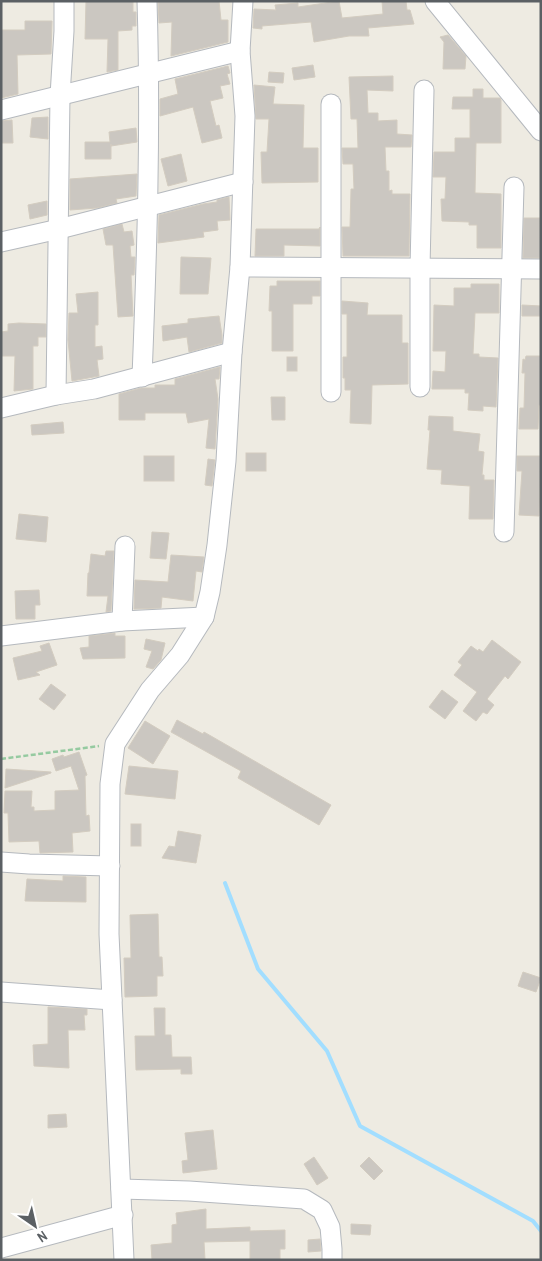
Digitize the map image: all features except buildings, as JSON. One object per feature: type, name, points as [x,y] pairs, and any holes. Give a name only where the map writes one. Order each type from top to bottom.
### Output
[{"type":"street","points":[[56,395],[60,96],[64,1]]},
{"type":"street","points":[[142,376],[148,207],[148,1]]},
{"type":"street","points":[[124,1260],[109,934],[110,784],[115,744],[150,690],[180,655],[204,617],[218,545],[240,266],[245,116],[240,51],[243,1]]},
{"type":"street","points":[[435,1],[541,131]]},
{"type":"street","points":[[1,110],[240,51]]},
{"type":"street","points":[[420,387],[420,268],[424,90]]},
{"type":"street","points":[[332,104],[332,392]]},
{"type":"street","points":[[1,242],[59,230],[243,182]]},
{"type":"street","points":[[504,532],[514,188]]},
{"type":"street","points":[[240,266],[541,269]]},
{"type":"street","points":[[1,408],[56,395],[94,389],[232,352]]},
{"type":"street","points":[[122,621],[125,546]]},
{"type":"street","points":[[1,636],[122,621],[204,617]]},
{"type":"street","points":[[1,862],[110,866]]},
{"type":"street","points":[[1,992],[112,1000]]},
{"type":"street","points":[[121,1189],[189,1191],[304,1199],[322,1210],[330,1227],[332,1260]]},
{"type":"street","points":[[1,1248],[123,1215]]},
{"type":"path","points":[[1,759],[115,744]]},
{"type":"waterway","points":[[225,883],[258,969],[327,1051],[360,1126],[533,1221],[541,1231]]}]
